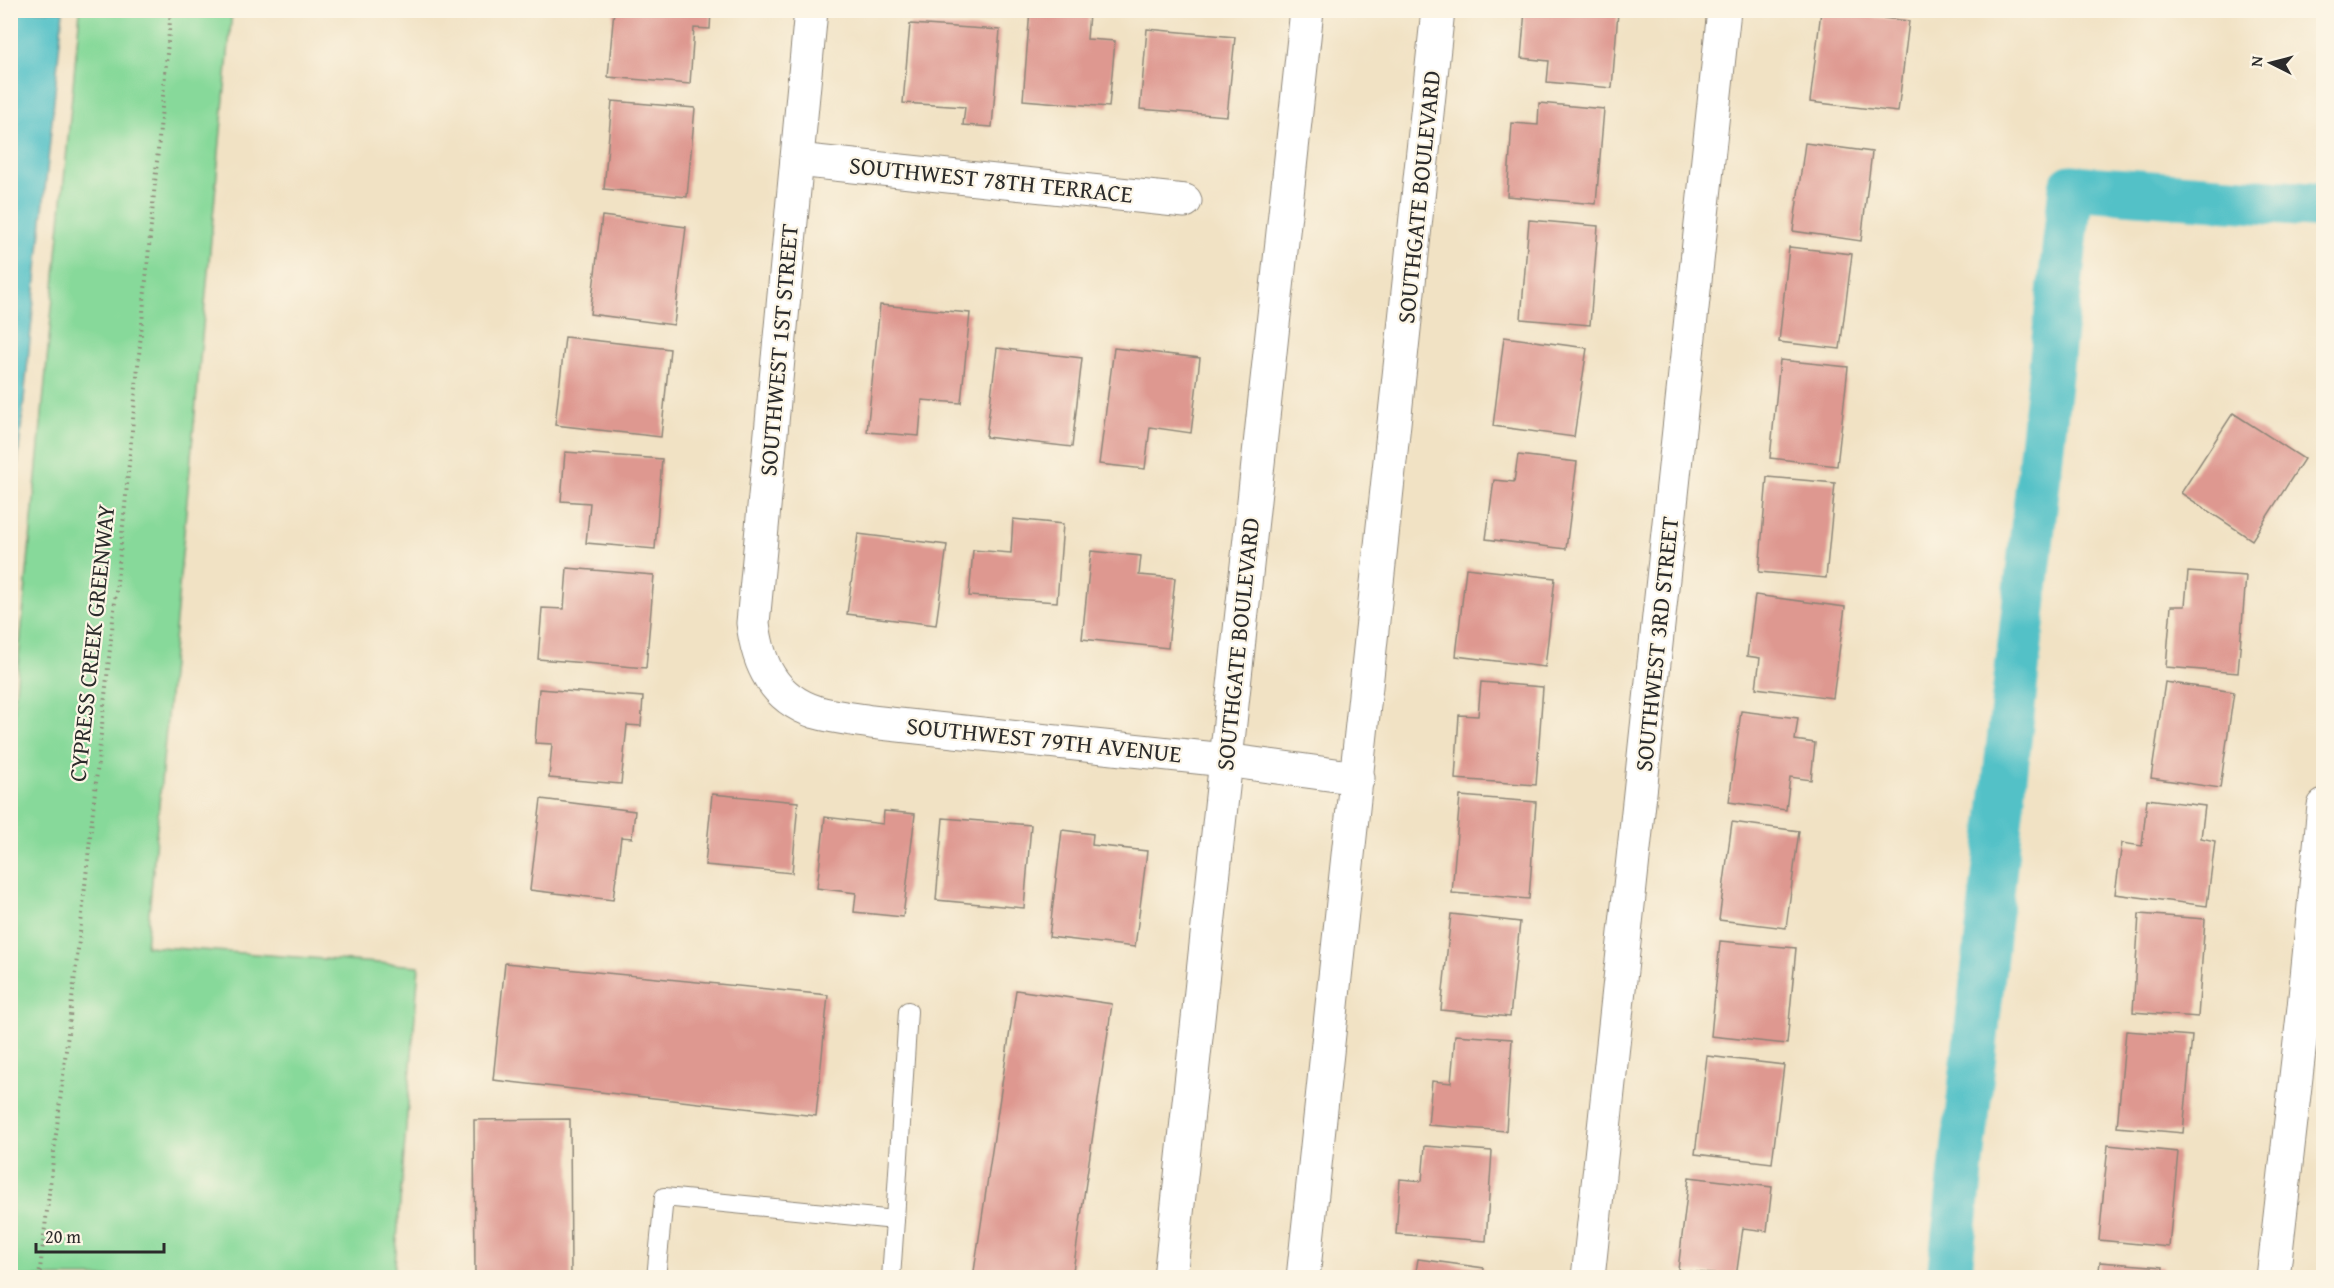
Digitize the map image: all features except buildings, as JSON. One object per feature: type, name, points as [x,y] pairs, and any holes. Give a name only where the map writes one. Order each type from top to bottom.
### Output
[{"type":"street","name":"SOUTHWEST 1ST STREET","points":[[773,685],[756,648],[753,623],[811,10]]},
{"type":"street","name":"SOUTHGATE BOULEVARD","points":[[1170,1278],[1307,10]]},
{"type":"street","name":"SOUTHGATE BOULEVARD","points":[[1304,1278],[1438,10]]},
{"type":"street","name":"SOUTHWEST 3RD STREET","points":[[1588,1278],[1724,10]]},
{"type":"street","name":"SOUTHWEST 78TH TERRACE","points":[[797,159],[1185,201]]},
{"type":"street","name":"SOUTHWEST 79TH AVENUE","points":[[773,685],[799,705],[816,712],[837,716],[1225,760],[1358,778]]},
{"type":"street","points":[[2273,1278],[2314,1007],[2324,806]]},
{"type":"lane","points":[[891,1278],[908,1011]]},
{"type":"lane","points":[[656,1278],[663,1197],[895,1220]]},
{"type":"path","name":"CYPRESS CREEK GREENWAY","points":[[39,1278],[82,913],[120,553],[171,10]]},
{"type":"green space","points":[[80,11],[232,11],[146,946],[419,966],[394,1277],[11,1277],[11,742]]},
{"type":"water","points":[[10,11],[63,11],[11,529]]},
{"type":"waterway","points":[[1949,1278],[2071,187],[2324,206]]}]
